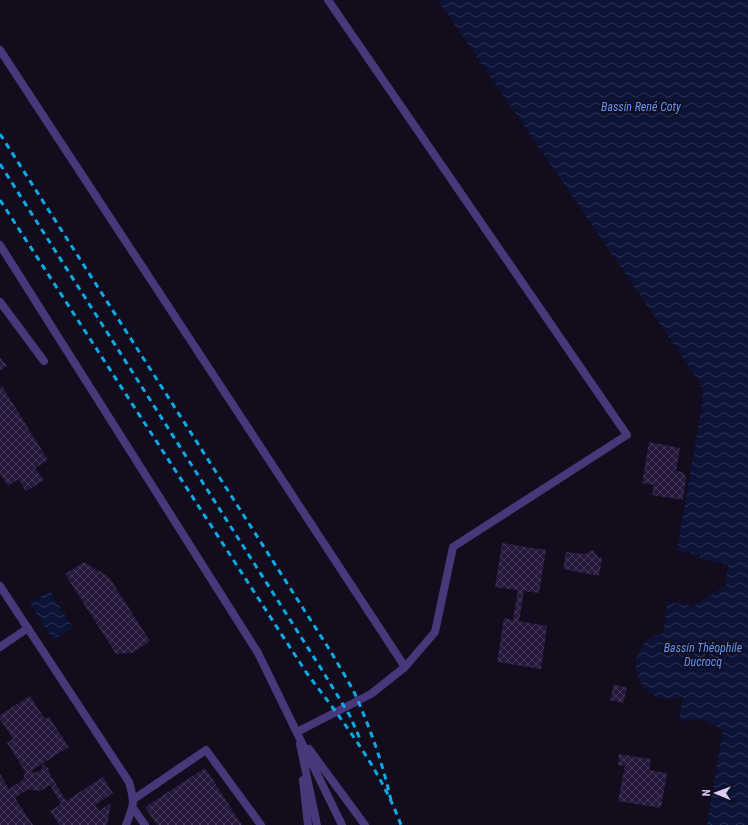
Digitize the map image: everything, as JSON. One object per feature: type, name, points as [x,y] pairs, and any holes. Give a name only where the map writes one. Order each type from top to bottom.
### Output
[{"type":"lane","points":[[297,732],[371,694],[405,667],[435,632],[453,547],[627,435],[328,0]]},
{"type":"lane","points":[[0,50],[405,667]]},
{"type":"lane","points":[[0,245],[258,652],[342,825]]},
{"type":"lane","points":[[0,302],[44,361]]},
{"type":"lane","points":[[0,586],[129,782],[134,803],[145,825]]},
{"type":"lane","points":[[0,647],[28,628]]},
{"type":"lane","points":[[297,732],[308,825]]},
{"type":"lane","points":[[297,732],[317,825]]},
{"type":"lane","points":[[297,732],[365,825]]},
{"type":"lane","points":[[126,825],[134,803],[206,750],[262,825]]},
{"type":"water","name":"Bassin René Coty","points":[[438,0],[748,0],[748,825],[707,825],[723,730],[703,720],[681,721],[679,718],[683,696],[665,699],[650,693],[644,688],[640,681],[636,664],[637,656],[646,641],[663,633],[668,602],[693,606],[726,585],[728,564],[700,559],[700,555],[677,551],[703,399],[701,384]]},
{"type":"water","points":[[50,591],[73,628],[53,640],[30,603]]},
{"type":"building","points":[[0,357],[7,366],[0,371]]},
{"type":"building","points":[[2,386],[48,460],[35,468],[44,480],[26,491],[18,479],[8,486],[0,474],[0,388]]},
{"type":"building","points":[[649,442],[680,448],[676,471],[683,472],[686,478],[683,500],[652,495],[654,485],[642,483]]},
{"type":"building","points":[[502,543],[546,550],[539,593],[524,591],[519,621],[547,626],[541,669],[497,662],[504,618],[513,620],[518,590],[495,587]]},
{"type":"building","points":[[593,550],[598,557],[602,558],[599,576],[563,569],[566,552],[585,554]]},
{"type":"building","points":[[84,562],[109,577],[150,641],[132,653],[116,654],[65,574]]},
{"type":"building","points":[[614,684],[627,688],[623,703],[610,700]]},
{"type":"building","points":[[30,696],[45,719],[49,717],[69,747],[32,770],[34,773],[41,770],[43,764],[48,768],[52,779],[66,801],[103,777],[113,793],[95,805],[99,811],[111,803],[107,825],[59,825],[50,811],[61,804],[50,785],[38,791],[28,789],[15,798],[33,825],[0,825],[0,774],[9,789],[23,780],[25,771],[7,743],[13,739],[0,719],[0,715]]},
{"type":"building","points":[[619,754],[651,759],[649,770],[667,773],[661,808],[618,801],[625,766],[618,765]]},
{"type":"building","points":[[205,768],[242,825],[157,825],[145,807]]},
{"type":"railway","points":[[0,134],[331,652],[355,694],[372,735],[392,805]]},
{"type":"railway","points":[[0,164],[322,670],[350,716],[360,739]]},
{"type":"railway","points":[[0,200],[306,672],[359,745],[382,784],[401,825]]},
{"type":"water label","name":"Bassin Théophile Ducrocq","points":[[703,655]]}]
